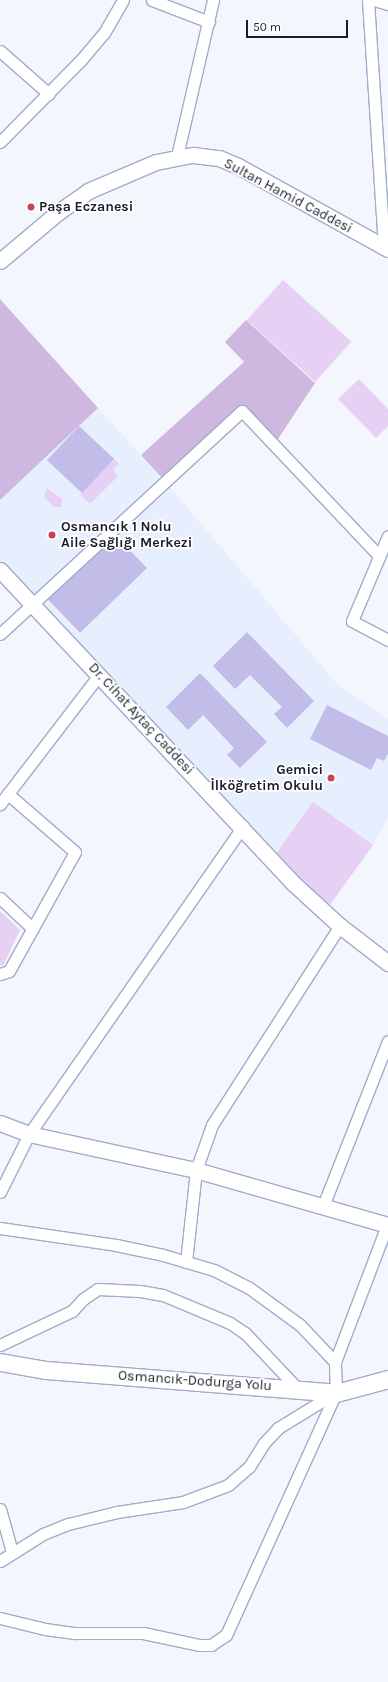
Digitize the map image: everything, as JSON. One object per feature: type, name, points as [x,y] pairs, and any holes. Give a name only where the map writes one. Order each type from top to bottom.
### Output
[{"type":"main road","name":"Osmancık-Dodurga Yolu","points":[[0,1362],[46,1370],[336,1393],[388,1379]]},
{"type":"street","points":[[0,142],[49,94],[104,33],[123,0]]},
{"type":"street","points":[[152,0],[209,22]]},
{"type":"street","points":[[177,156],[213,0]]},
{"type":"street","points":[[368,0],[386,248]]},
{"type":"street","points":[[374,0],[388,4]]},
{"type":"street","points":[[0,51],[49,94]]},
{"type":"street","name":"Sultan Hamid Caddesi","points":[[0,261],[57,213],[88,191],[124,174],[177,156],[208,156],[228,162],[386,248]]},
{"type":"street","points":[[0,634],[242,411],[379,556]]},
{"type":"street","points":[[388,536],[352,621],[388,640]]},
{"type":"street","name":"Dr. Cihat Aytaç Caddesi","points":[[0,570],[243,826],[293,883],[340,926],[388,964]]},
{"type":"street","points":[[0,804],[99,675]]},
{"type":"street","points":[[0,974],[9,971],[75,852],[8,794]]},
{"type":"street","points":[[0,1192],[29,1134],[243,826]]},
{"type":"street","points":[[0,898],[33,929]]},
{"type":"street","points":[[186,1262],[196,1170],[205,1141],[221,1109],[340,926]]},
{"type":"street","points":[[323,1206],[388,1040]]},
{"type":"street","points":[[0,1123],[29,1134],[196,1170],[387,1225],[335,1362],[336,1393],[231,1626],[220,1641],[199,1645],[143,1633],[75,1633],[0,1618]]},
{"type":"street","points":[[0,1228],[116,1245],[214,1270],[248,1287],[300,1325],[335,1362]]},
{"type":"street","points":[[0,1345],[72,1311],[83,1299],[98,1289],[140,1291],[170,1298],[230,1323],[255,1342],[298,1389]]},
{"type":"street","points":[[0,1561],[12,1552],[68,1524],[117,1512],[183,1502],[228,1485],[249,1467],[264,1443],[278,1428],[336,1393]]},
{"type":"street","points":[[0,1509],[12,1552]]},
{"type":"shaded area","points":[[283,280],[351,342],[315,382],[247,320]]},
{"type":"shaded area","points":[[0,299],[98,408],[0,500]]},
{"type":"shaded area","points":[[246,320],[315,383],[274,445],[242,411],[164,480],[141,455],[244,362],[225,342]]},
{"type":"shaded area","points":[[359,379],[388,409],[388,426],[376,438],[338,399]]},
{"type":"shaded area","points":[[98,408],[164,480],[338,685],[388,719],[388,818],[373,845],[324,913],[0,570],[0,500]]},
{"type":"shaded area","points":[[114,459],[119,464],[113,470],[118,476],[90,504],[80,494]]},
{"type":"shaded area","points":[[47,488],[62,499],[61,507],[54,507],[44,497]]},
{"type":"shaded area","points":[[313,802],[373,845],[324,913],[272,859]]},
{"type":"shaded area","points":[[0,911],[20,930],[3,966],[0,965]]},
{"type":"building","points":[[79,426],[114,459],[82,493],[47,460]]},
{"type":"building","points":[[115,535],[147,568],[80,633],[48,600]]},
{"type":"building","points":[[247,632],[314,701],[287,728],[274,714],[282,707],[250,675],[235,689],[213,666]]},
{"type":"building","points":[[200,673],[267,742],[240,768],[227,755],[234,748],[203,715],[188,730],[166,707]]},
{"type":"building","points":[[327,705],[388,736],[388,754],[384,761],[377,758],[371,770],[310,739]]},
{"type":"place","name":"Paşa Eczanesi","points":[[31,207]]},
{"type":"place","name":"Osmancık 1 Nolu Aile Sağlığı Merkezi","points":[[52,535]]},
{"type":"place","name":"Gemici İlköğretim Okulu","points":[[331,778]]}]
